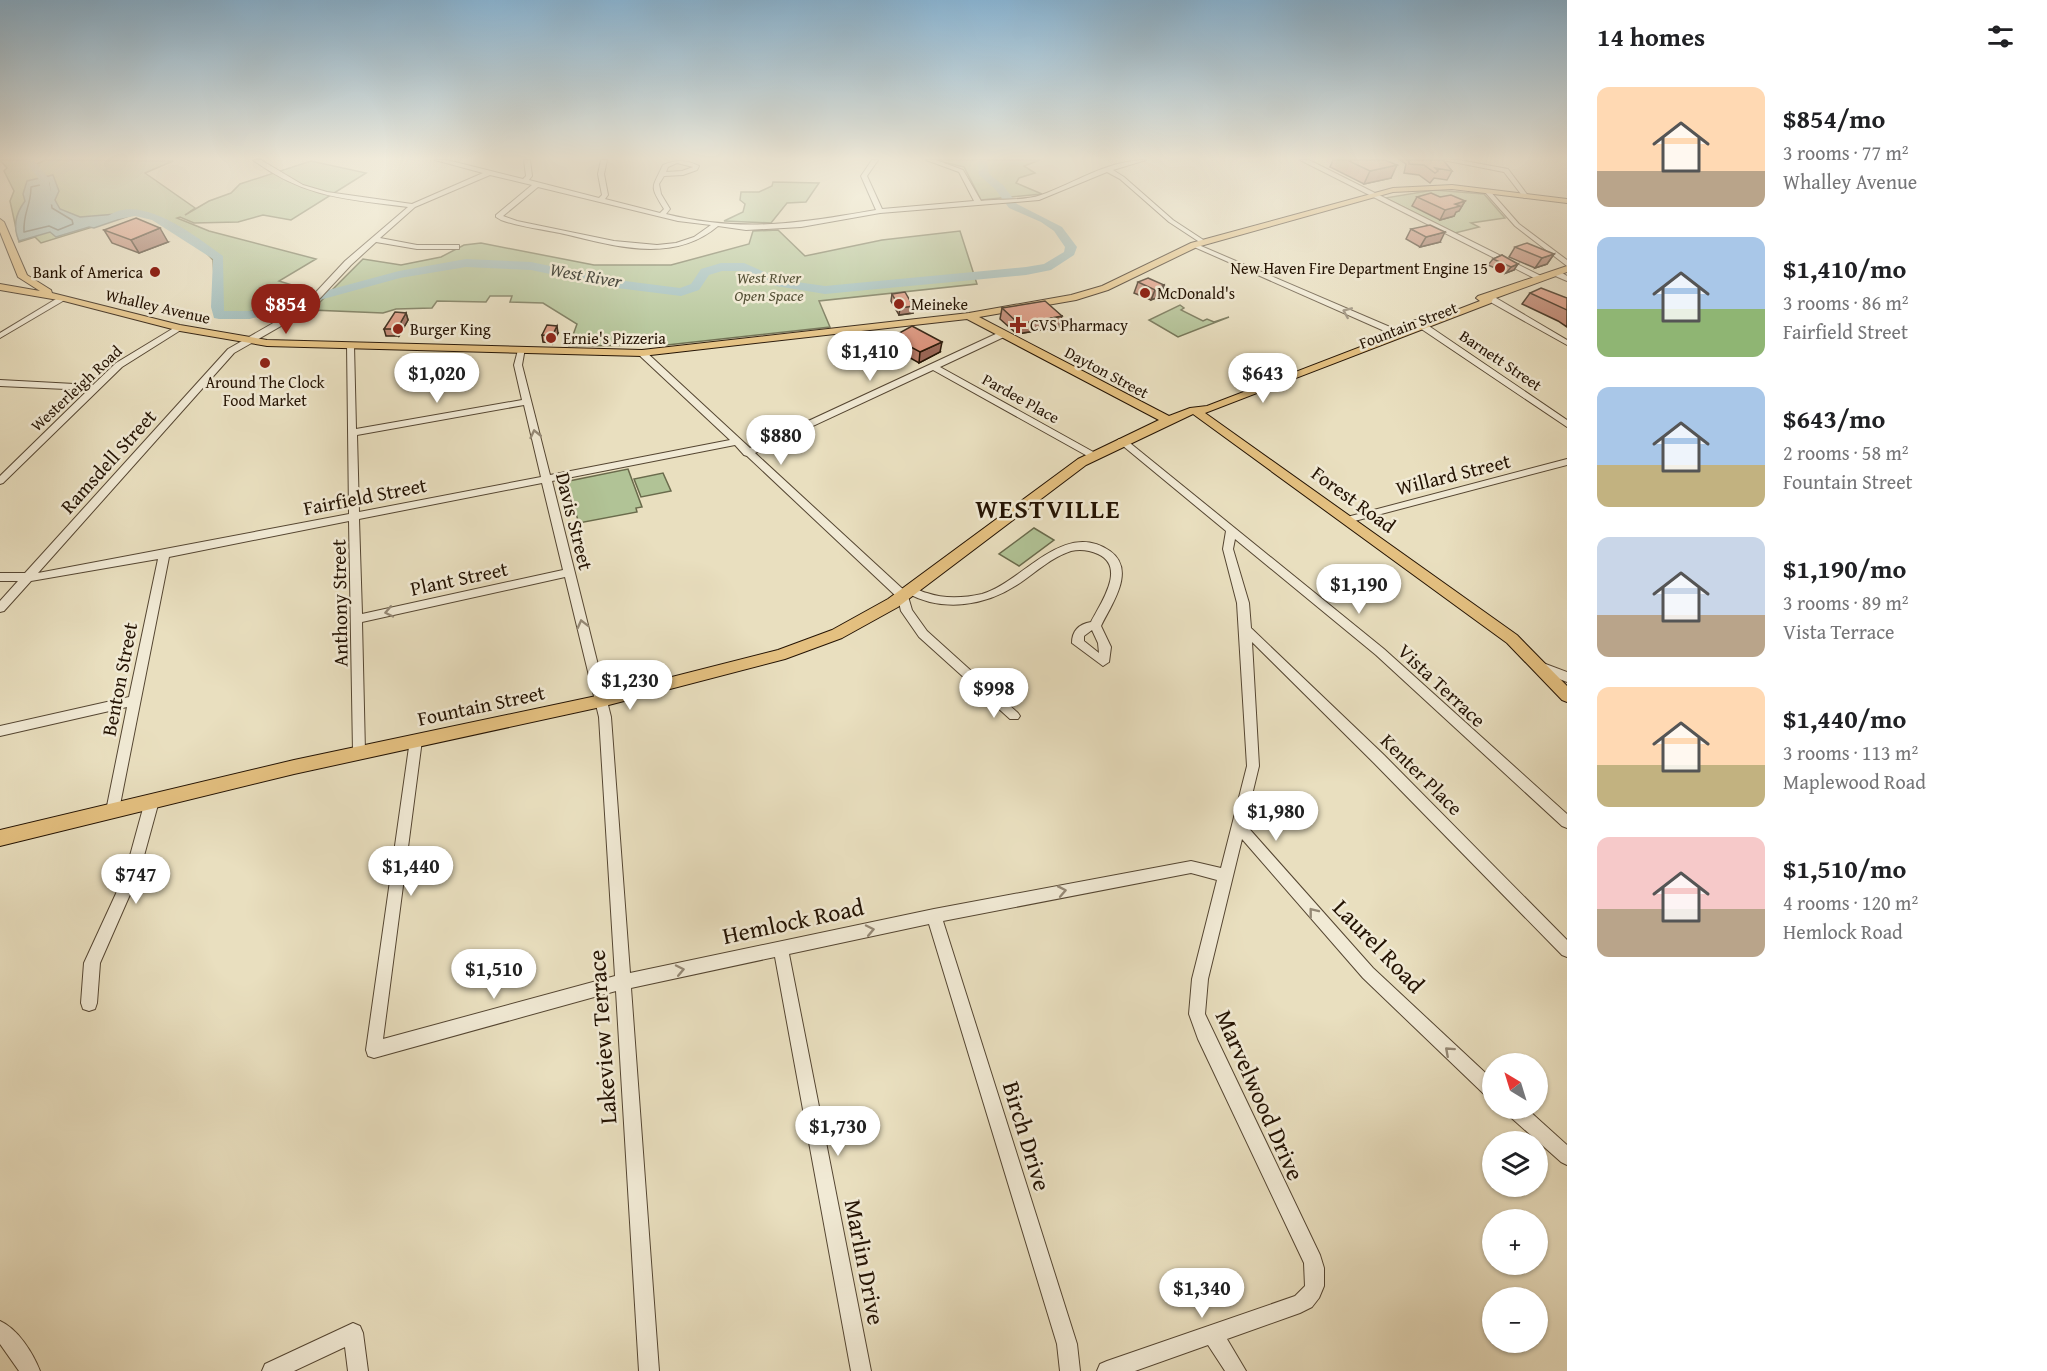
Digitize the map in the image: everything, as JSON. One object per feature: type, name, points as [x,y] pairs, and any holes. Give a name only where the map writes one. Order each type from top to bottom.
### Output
[{"type":"main road","points":[[1,224],[23,277]]},
{"type":"main road","name":"Whalley Avenue","points":[[3,287],[64,298],[180,328],[244,341],[642,353],[969,316],[1037,306],[1095,292],[1199,244],[1270,224]]},
{"type":"main road","name":"Fountain Street","points":[[0,838],[359,752],[601,701],[780,656],[854,626],[907,593],[1058,478],[1122,441],[1168,420],[1194,410],[1209,409],[1260,385],[1420,324],[1488,301],[1488,297],[1567,268]]},
{"type":"main road","name":"Whalley Avenue","points":[[3,287],[23,277],[45,288],[51,296]]},
{"type":"main road","name":"Dayton Street","points":[[969,316],[1168,420]]},
{"type":"main road","name":"Forest Road","points":[[1194,410],[1493,624],[1565,687]]},
{"type":"street","name":"Ramsdell Street","points":[[0,608],[231,351],[244,341],[292,318],[312,303],[348,262],[394,224]]},
{"type":"street","points":[[532,224],[644,248],[678,244],[715,226]]},
{"type":"street","points":[[705,224],[753,228],[807,224]]},
{"type":"street","points":[[1175,224],[1199,244],[1396,333]]},
{"type":"street","points":[[1432,224],[1541,278]]},
{"type":"street","points":[[1516,224],[1567,264]]},
{"type":"street","points":[[377,240],[417,247],[456,247]]},
{"type":"street","points":[[1556,273],[1567,279]]},
{"type":"street","points":[[1488,297],[1567,343]]},
{"type":"street","points":[[0,336],[64,298]]},
{"type":"street","name":"Barnett Street","points":[[1420,324],[1567,424]]},
{"type":"street","name":"Westerleigh Road","points":[[0,481],[128,359],[180,328]]},
{"type":"street","points":[[747,453],[1003,334]]},
{"type":"street","name":"Anthony Street","points":[[350,345],[356,516],[359,752]]},
{"type":"street","name":"Davis Street","points":[[522,350],[518,365],[601,701]]},
{"type":"street","points":[[642,353],[747,453],[907,593],[923,599],[940,601],[990,596],[1016,582],[1057,553],[1076,546],[1090,547],[1112,558],[1117,566],[1117,582],[1095,626]]},
{"type":"street","name":"Pardee Place","points":[[934,367],[1094,456]]},
{"type":"street","points":[[2,385],[96,388]]},
{"type":"street","points":[[352,433],[527,402]]},
{"type":"street","name":"Vista Terrace","points":[[1122,441],[1380,652],[1567,822]]},
{"type":"street","name":"Fairfield Street","points":[[0,577],[27,578],[164,554],[735,442]]},
{"type":"street","name":"Willard Street","points":[[1347,520],[1567,462]]},
{"type":"street","name":"Marvelwood Drive","points":[[1213,1335],[1300,1304],[1311,1295],[1316,1283],[1313,1262],[1236,1103],[1197,1014],[1200,979],[1239,826],[1253,759],[1243,603],[1228,549],[1231,531]]},
{"type":"street","name":"Benton Street","points":[[113,811],[164,554]]},
{"type":"street","name":"Plant Street","points":[[357,619],[569,572]]},
{"type":"street","points":[[907,593],[907,611],[923,634],[1014,716]]},
{"type":"street","name":"Kenter Place","points":[[1245,629],[1379,759],[1567,950]]},
{"type":"street","points":[[0,731],[135,701]]},
{"type":"street","name":"Lakeview Terrace","points":[[601,701],[605,717],[649,1371]]},
{"type":"street","name":"Hemlock Road","points":[[416,740],[374,1050],[622,982],[934,916],[1191,867],[1226,876]]},
{"type":"street","points":[[89,1003],[92,963],[132,874],[153,801]]},
{"type":"street","name":"Laurel Road","points":[[1239,826],[1368,973],[1482,1081]]},
{"type":"street","name":"Birch Drive","points":[[934,916],[1066,1344],[1070,1371]]},
{"type":"street","name":"Marlin Drive","points":[[781,949],[861,1371]]},
{"type":"street","points":[[1525,1119],[1567,1156]]},
{"type":"street","points":[[0,1330],[9,1339],[30,1371]]},
{"type":"street","points":[[272,1371],[353,1333],[358,1371]]},
{"type":"street","points":[[1107,1371],[1213,1335],[1236,1371]]},
{"type":"green space","points":[[15,224],[102,224],[41,243],[35,237],[19,242]]},
{"type":"green space","points":[[162,224],[192,224],[209,231],[316,259],[279,281],[292,285],[266,304],[249,312],[229,313],[218,310],[213,260],[199,245]]},
{"type":"green space","points":[[1437,224],[1473,224],[1479,227],[1455,233]]},
{"type":"green space","name":"West River Open Space","points":[[778,230],[805,256],[882,240],[960,231],[977,284],[819,301],[830,327],[667,345],[569,346],[577,324],[543,303],[510,302],[512,296],[490,296],[486,302],[437,301],[432,308],[396,309],[383,313],[312,310],[363,259],[401,265],[441,257],[464,245],[481,243],[594,265],[671,265],[749,244],[753,231]]},
{"type":"green space","points":[[1180,305],[1184,308],[1181,310],[1203,321],[1207,319],[1214,322],[1229,317],[1178,337],[1149,320]]},
{"type":"green space","points":[[628,469],[642,507],[636,508],[637,512],[579,523],[572,502],[562,495],[560,486],[569,481]]},
{"type":"green space","points":[[663,473],[671,491],[641,497],[634,479]]},
{"type":"green space","points":[[1034,528],[1054,540],[1019,566],[999,554]]},
{"type":"water","points":[[16,224],[106,224],[56,237],[50,232],[19,241]]},
{"type":"building","points":[[120,224],[150,224],[160,228],[131,240],[104,230]]},
{"type":"building","points":[[1430,225],[1445,232],[1426,237],[1411,229]]},
{"type":"building","points":[[1527,243],[1554,254],[1542,258],[1515,247]]},
{"type":"building","points":[[1502,255],[1518,264],[1511,267],[1493,259]]},
{"type":"building","points":[[1148,278],[1164,285],[1155,290],[1138,282]]},
{"type":"building","points":[[1541,288],[1567,298],[1567,310],[1530,293]]},
{"type":"building","points":[[905,292],[913,306],[900,308],[892,294]]},
{"type":"building","points":[[1045,301],[1062,316],[1019,324],[1002,308]]},
{"type":"building","points":[[395,312],[406,313],[397,329],[384,329]]},
{"type":"building","points":[[547,325],[557,326],[552,336],[542,335]]},
{"type":"building","points":[[912,326],[942,342],[920,352],[892,337]]},
{"type":"waterway","name":"West River","points":[[168,224],[219,258],[217,307],[219,315],[250,315],[399,275],[466,263],[531,266],[617,284],[681,292],[695,287],[705,272],[721,267],[744,267],[780,283],[825,290],[1026,271],[1047,267],[1062,260],[1070,253],[1071,247],[1058,229],[1051,224]]},
{"type":"place","name":"New Haven Fire Department Engine 15","points":[[1500,268]]},
{"type":"place","name":"Bank of America","points":[[155,272]]},
{"type":"place","name":"McDonald's","points":[[1145,293]]},
{"type":"place","name":"Meineke","points":[[899,304]]},
{"type":"place","name":"CVS Pharmacy","points":[[1018,325]]},
{"type":"place","name":"Burger King","points":[[398,329]]},
{"type":"place","name":"Ernie's Pizzeria","points":[[551,338]]},
{"type":"place","name":"Around The Clock Food Market","points":[[265,363]]},
{"type":"district","name":"WESTVILLE","points":[[1048,508]]}]
